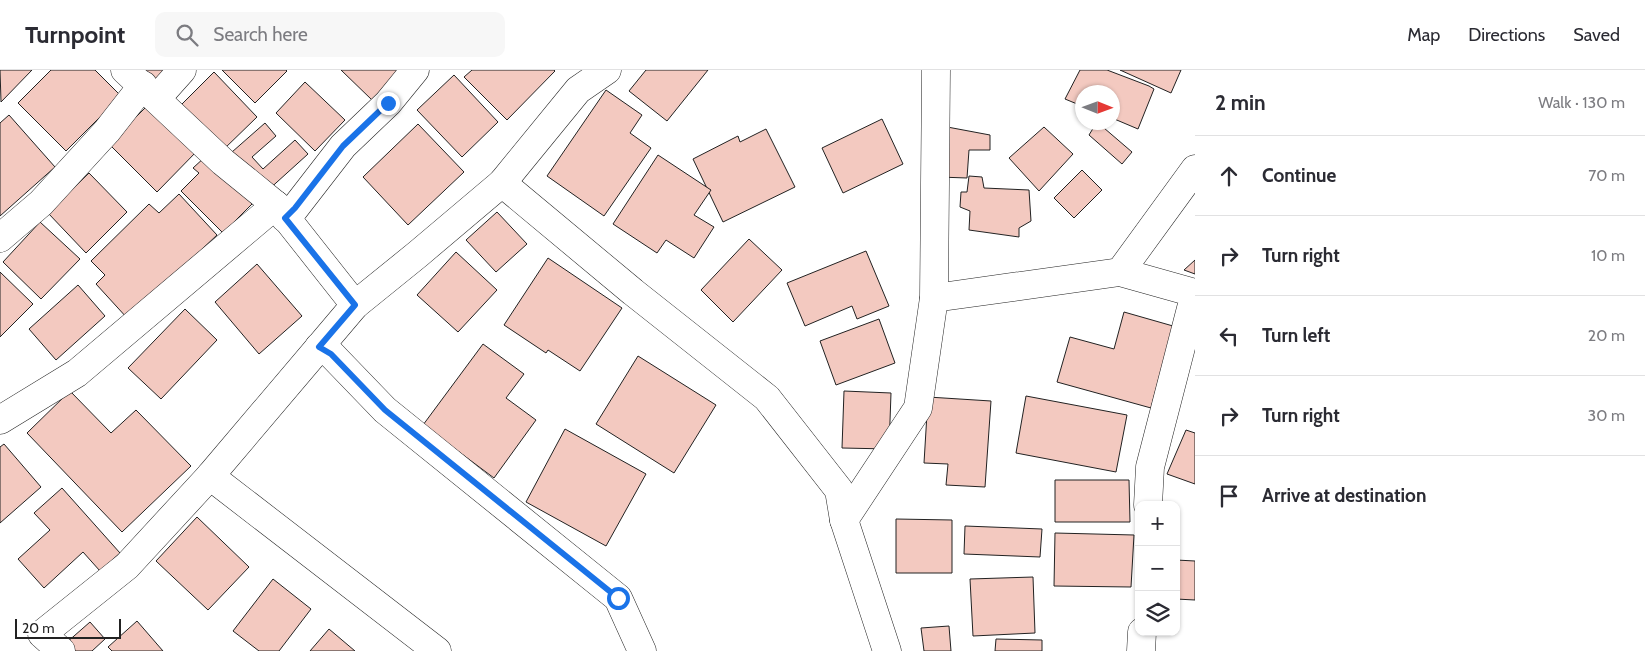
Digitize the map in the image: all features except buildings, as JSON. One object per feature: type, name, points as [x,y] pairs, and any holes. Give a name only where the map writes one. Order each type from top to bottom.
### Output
[{"type":"street","points":[[0,238],[41,203],[107,131],[142,84],[182,70]]},
{"type":"street","points":[[0,420],[76,373],[280,212],[295,208],[343,146],[388,103],[415,70]]},
{"type":"street","points":[[61,651],[42,634],[127,566],[210,476],[355,305],[502,183],[578,90],[607,70]]},
{"type":"street","points":[[844,520],[918,408],[934,298],[936,70]]},
{"type":"street","points":[[142,84],[280,212],[355,305]]},
{"type":"street","points":[[1120,272],[1195,169]]},
{"type":"street","points":[[502,183],[641,298],[767,398],[839,490],[844,520],[888,651]]},
{"type":"street","points":[[934,298],[1120,272],[1195,293],[1150,467],[1148,501]]},
{"type":"street","points":[[319,347],[331,354],[385,410],[618,598],[642,651]]},
{"type":"street","points":[[210,476],[437,651]]},
{"type":"street","points":[[1141,651],[1142,636]]},
{"type":"route","points":[[388,103],[343,146],[295,208],[285,218],[355,305],[319,347],[331,354],[385,410],[618,598]]}]
